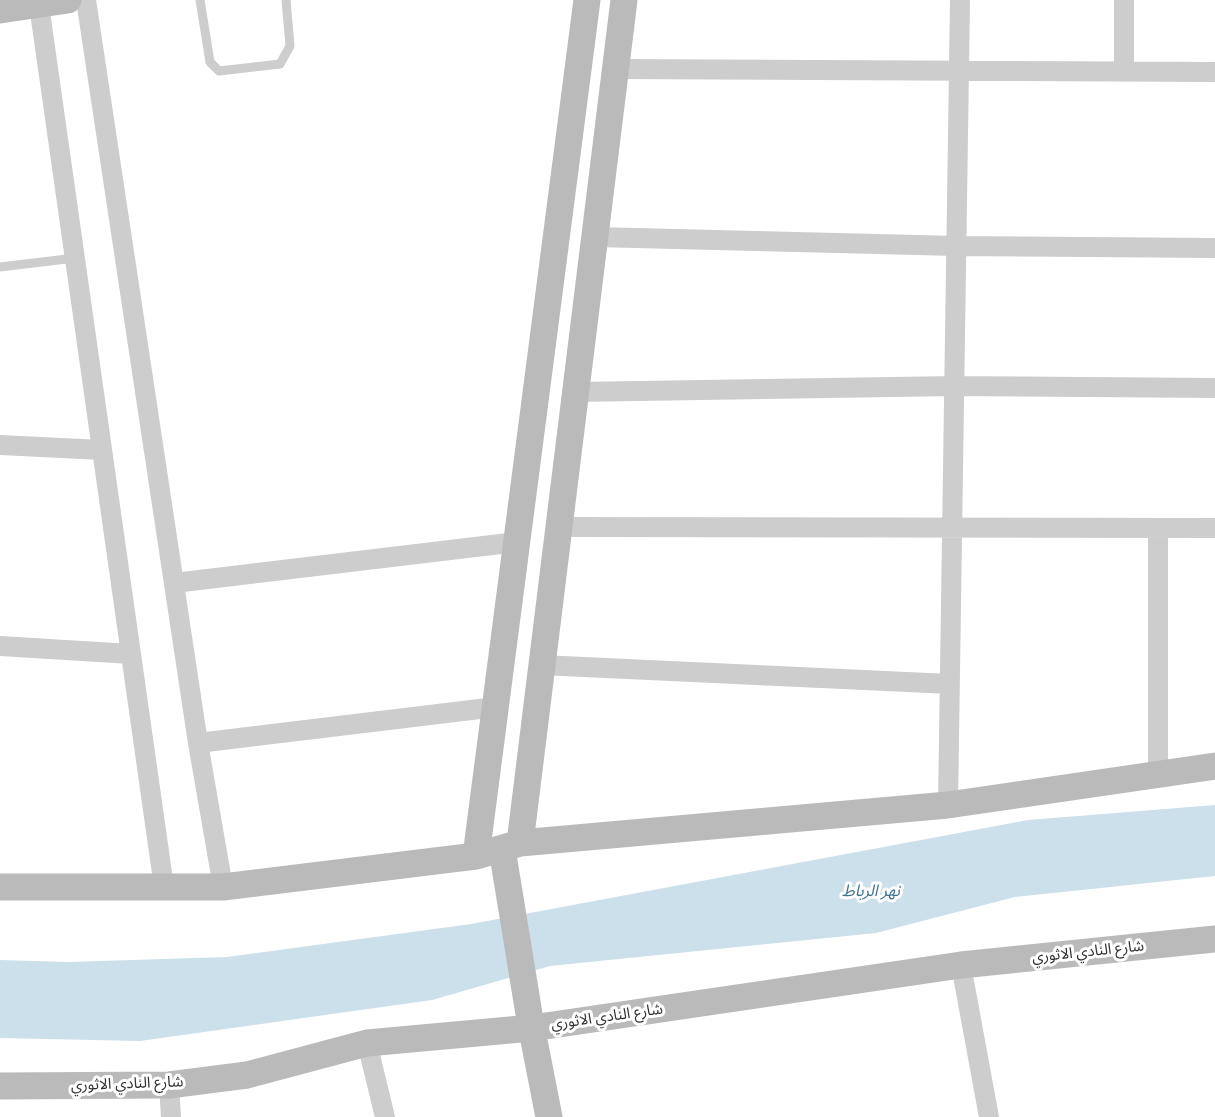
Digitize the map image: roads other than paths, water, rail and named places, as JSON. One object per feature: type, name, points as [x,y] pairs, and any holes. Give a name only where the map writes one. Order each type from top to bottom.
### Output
[{"type":"street","points":[[0,10],[68,0]]},
{"type":"street","points":[[86,0],[198,742],[223,887]]},
{"type":"street","points":[[476,856],[587,0]]},
{"type":"street","points":[[549,1117],[531,1024],[508,880],[511,846],[542,665],[624,0]]},
{"type":"street","points":[[948,805],[960,0]]},
{"type":"street","points":[[1124,0],[1124,72]]},
{"type":"street","points":[[39,4],[164,888]]},
{"type":"street","points":[[615,69],[1215,72]]},
{"type":"street","points":[[560,208],[596,224],[957,246],[1215,248]]},
{"type":"street","points":[[575,392],[955,386],[1215,388]]},
{"type":"street","points":[[0,445],[102,450]]},
{"type":"street","points":[[559,527],[1215,528]]},
{"type":"street","points":[[1158,528],[1158,773]]},
{"type":"street","points":[[174,583],[517,542]]},
{"type":"street","points":[[0,646],[131,654]]},
{"type":"street","points":[[542,665],[950,684]]},
{"type":"street","points":[[198,742],[496,707]]},
{"type":"street","points":[[0,887],[223,887],[476,856],[511,846],[948,805],[1215,766]]},
{"type":"street","name":"شارع النادي الاثوري","points":[[0,1086],[169,1085],[247,1075],[367,1043],[531,1024],[961,965],[1215,939]]},
{"type":"street","points":[[961,965],[989,1117]]},
{"type":"street","points":[[367,1043],[385,1117]]},
{"type":"street","points":[[169,1085],[171,1117]]},
{"type":"lane","points":[[200,0],[210,62],[219,71],[280,64],[290,46],[286,0]]},
{"type":"lane","points":[[0,267],[75,258]]},
{"type":"water","name":"نهر الرباط","points":[[1215,805],[1215,876],[1015,897],[876,933],[550,966],[432,1000],[140,1041],[0,1038],[0,960],[68,962],[227,957],[471,924],[1028,820]]}]
